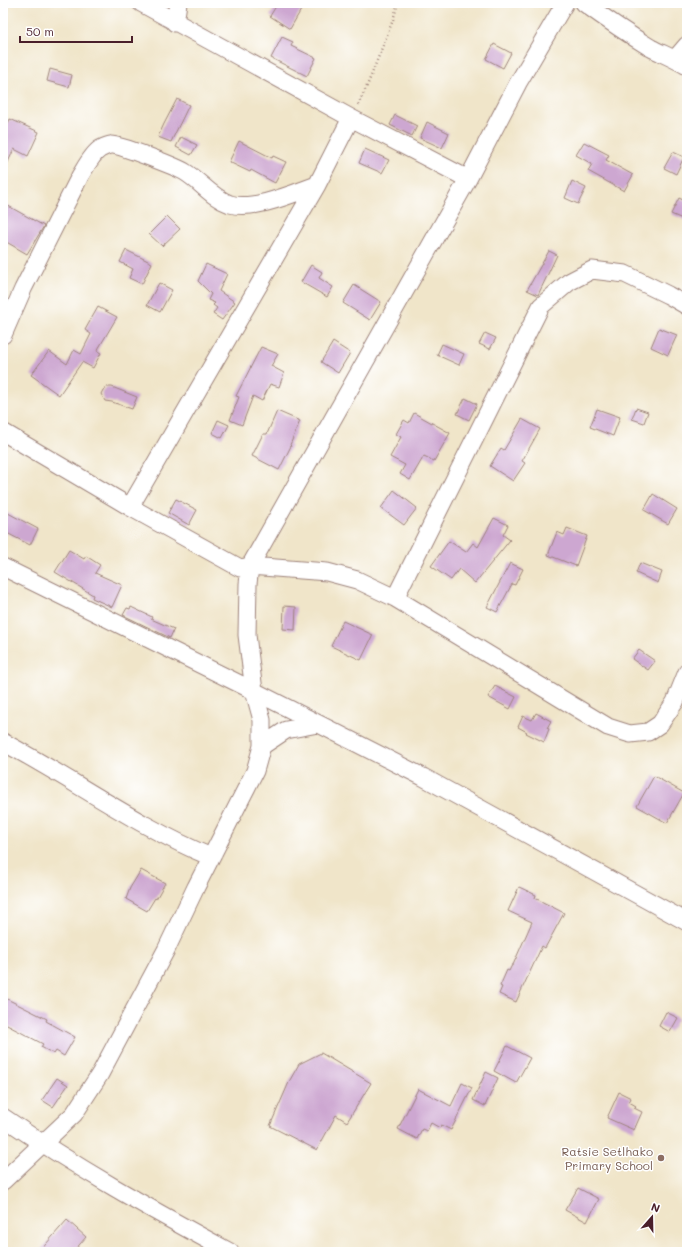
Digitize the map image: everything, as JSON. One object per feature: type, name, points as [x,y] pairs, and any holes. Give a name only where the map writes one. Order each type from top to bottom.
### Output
[{"type":"street","points":[[141,3],[351,118],[468,179]]},
{"type":"street","points":[[176,23],[178,3]]},
{"type":"street","points":[[3,1181],[74,1114],[100,1074],[166,950],[255,771],[262,746],[262,720],[254,691],[248,635],[248,584],[250,566],[468,179],[518,83],[565,3]]},
{"type":"street","points":[[584,3],[623,31],[653,49],[681,62],[687,45]]},
{"type":"street","points":[[130,507],[317,185],[351,118]]},
{"type":"street","points":[[3,336],[23,289],[80,176],[100,149],[112,145],[185,172],[218,198],[230,204],[250,206],[287,196],[317,185]]},
{"type":"street","points":[[395,598],[541,306],[569,282],[592,270],[626,274],[687,306]]},
{"type":"street","points":[[3,432],[130,507],[240,568],[250,566],[327,572],[357,580],[395,598],[608,727],[630,734],[648,732],[660,724],[675,702],[687,672]]},
{"type":"street","points":[[3,567],[254,691],[423,777],[685,917]]},
{"type":"street","points":[[262,746],[286,730],[318,724]]},
{"type":"street","points":[[3,742],[164,835],[184,846],[211,857]]},
{"type":"street","points":[[3,1117],[42,1144],[103,1182],[230,1252]]},
{"type":"path","points":[[351,118],[367,86],[393,20],[398,3]]},
{"type":"building","points":[[278,3],[305,3],[290,29],[270,16]]},
{"type":"building","points":[[282,37],[293,42],[291,46],[316,58],[307,76],[271,58]]},
{"type":"building","points":[[494,44],[511,53],[503,68],[486,59]]},
{"type":"building","points":[[50,69],[72,75],[69,87],[47,81]]},
{"type":"building","points":[[177,99],[189,105],[171,142],[158,137]]},
{"type":"building","points":[[395,115],[417,126],[412,136],[390,125]]},
{"type":"building","points":[[10,119],[39,132],[28,156],[14,149],[3,173],[3,134]]},
{"type":"building","points":[[427,122],[449,133],[442,148],[420,138]]},
{"type":"building","points":[[181,137],[197,145],[191,155],[176,147]]},
{"type":"building","points":[[239,141],[272,158],[273,156],[286,162],[275,183],[251,170],[250,172],[229,162]]},
{"type":"building","points":[[584,142],[609,155],[606,160],[633,175],[624,191],[588,171],[592,164],[576,155]]},
{"type":"building","points":[[365,149],[389,160],[382,173],[359,163]]},
{"type":"building","points":[[673,152],[684,157],[676,174],[664,168]]},
{"type":"building","points":[[572,181],[586,188],[578,204],[565,198]]},
{"type":"building","points":[[679,198],[687,202],[687,221],[671,214]]},
{"type":"building","points":[[3,203],[44,226],[27,254],[3,240]]},
{"type":"building","points":[[167,216],[180,229],[162,246],[149,234]]},
{"type":"building","points":[[126,250],[152,263],[142,284],[129,278],[133,269],[120,262]]},
{"type":"building","points":[[549,251],[557,255],[538,295],[527,290]]},
{"type":"building","points":[[206,264],[227,274],[219,291],[235,302],[222,320],[213,314],[217,308],[213,305],[215,303],[208,300],[211,294],[198,281]]},
{"type":"building","points":[[311,265],[322,272],[319,278],[333,287],[327,297],[301,282]]},
{"type":"building","points":[[159,283],[172,290],[160,312],[147,305]]},
{"type":"building","points":[[354,285],[381,302],[370,320],[343,303]]},
{"type":"building","points":[[98,307],[117,317],[97,351],[101,353],[93,368],[82,362],[59,395],[31,375],[49,351],[67,364],[74,350],[81,354],[91,334],[85,330]]},
{"type":"building","points":[[659,328],[677,335],[668,355],[651,347]]},
{"type":"building","points":[[485,333],[496,338],[490,349],[479,344]]},
{"type":"building","points":[[333,342],[350,353],[338,373],[321,362]]},
{"type":"building","points":[[442,344],[464,354],[459,365],[437,355]]},
{"type":"building","points":[[261,347],[278,354],[271,366],[284,373],[279,387],[270,384],[262,401],[253,396],[242,425],[230,420],[239,397],[236,396]]},
{"type":"building","points":[[107,387],[112,387],[137,397],[132,409],[105,401],[101,394]]},
{"type":"building","points":[[465,398],[477,404],[469,420],[457,414]]},
{"type":"building","points":[[636,408],[648,412],[644,423],[632,419]]},
{"type":"building","points":[[597,409],[620,417],[613,436],[590,427]]},
{"type":"building","points":[[277,411],[300,421],[290,445],[291,446],[279,470],[252,456],[263,434],[267,434]]},
{"type":"building","points":[[414,413],[450,433],[434,461],[424,456],[410,480],[400,474],[405,465],[390,457],[401,437],[396,434],[404,420],[409,423]]},
{"type":"building","points":[[522,419],[540,429],[522,461],[525,463],[513,481],[490,466],[501,448],[504,450]]},
{"type":"building","points":[[218,420],[229,425],[222,438],[212,433]]},
{"type":"building","points":[[394,490],[417,508],[404,525],[381,508]]},
{"type":"building","points":[[653,494],[677,509],[668,524],[644,510]]},
{"type":"building","points":[[176,499],[197,510],[189,525],[168,513]]},
{"type":"building","points":[[8,513],[38,529],[30,545],[3,531],[3,522]]},
{"type":"building","points":[[494,518],[508,525],[503,535],[510,540],[475,583],[459,569],[451,580],[431,566],[449,541],[466,552],[473,543],[478,547]]},
{"type":"building","points":[[567,528],[587,536],[576,566],[548,555],[557,532],[564,535]]},
{"type":"building","points":[[69,550],[84,559],[86,556],[100,565],[95,573],[122,585],[112,607],[92,598],[93,595],[55,572]]},
{"type":"building","points":[[510,563],[523,569],[515,585],[512,584],[497,612],[487,607]]},
{"type":"building","points":[[640,563],[662,572],[658,583],[636,573]]},
{"type":"building","points":[[284,606],[296,607],[295,630],[283,629]]},
{"type":"building","points":[[131,607],[152,617],[151,619],[174,629],[170,638],[123,615],[127,608],[130,609]]},
{"type":"building","points":[[343,621],[373,635],[361,660],[331,646]]},
{"type":"building","points":[[639,650],[655,661],[648,670],[632,659]]},
{"type":"building","points":[[495,686],[516,697],[510,709],[488,697]]},
{"type":"building","points":[[536,713],[551,721],[547,728],[549,729],[544,742],[518,727],[523,716],[532,720]]},
{"type":"building","points":[[654,776],[684,793],[667,823],[637,806]]},
{"type":"building","points":[[141,870],[165,883],[147,911],[126,899],[130,888]]},
{"type":"building","points":[[519,887],[536,895],[535,898],[564,913],[545,948],[542,946],[516,1002],[499,994],[502,987],[500,986],[507,970],[509,971],[513,965],[532,922],[508,911]]},
{"type":"building","points":[[7,999],[47,1019],[46,1021],[75,1037],[64,1056],[56,1051],[54,1054],[41,1047],[43,1044],[3,1023],[3,1006]]},
{"type":"building","points":[[666,1012],[678,1018],[670,1032],[659,1026]]},
{"type":"building","points":[[507,1046],[530,1058],[516,1083],[494,1071]]},
{"type":"building","points":[[321,1053],[371,1083],[347,1122],[336,1115],[317,1150],[270,1126],[290,1080],[299,1064]]},
{"type":"building","points":[[486,1072],[498,1078],[485,1106],[473,1100]]},
{"type":"building","points":[[57,1078],[68,1085],[53,1107],[42,1100]]},
{"type":"building","points":[[462,1083],[472,1088],[451,1130],[441,1125],[440,1128],[431,1123],[427,1131],[422,1129],[417,1139],[398,1129],[418,1089],[451,1106]]},
{"type":"building","points":[[619,1092],[631,1098],[629,1102],[636,1106],[634,1108],[642,1112],[634,1130],[607,1118]]},
{"type":"building","points":[[578,1188],[599,1199],[587,1222],[565,1210]]},
{"type":"building","points":[[67,1220],[86,1237],[73,1252],[39,1252]]},
{"type":"place","name":"Ratsie Setlhako Primary School","points":[[661,1158]]}]
